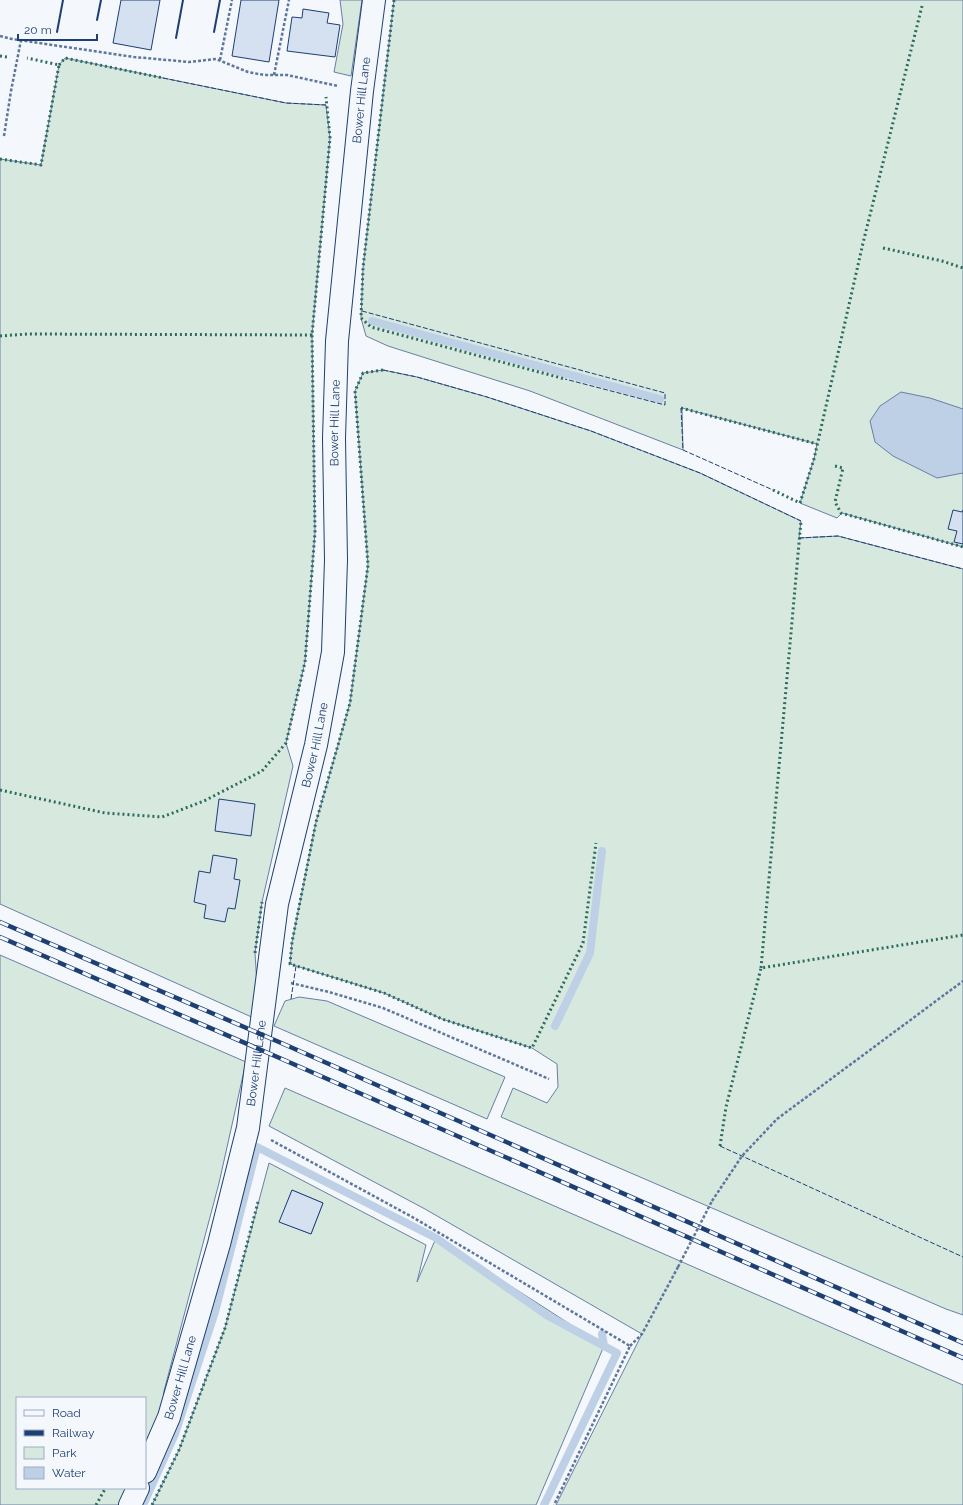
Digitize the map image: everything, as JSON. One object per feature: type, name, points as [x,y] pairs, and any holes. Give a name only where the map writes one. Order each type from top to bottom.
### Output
[{"type":"street","name":"Bower Hill Lane","points":[[146,1470],[169,1417],[219,1244],[248,1128],[277,904],[316,745],[332,652],[336,560],[334,438],[337,341],[362,91],[374,0]]},
{"type":"street","points":[[130,1505],[138,1489]]},
{"type":"path","points":[[220,60],[232,0]]},
{"type":"path","points":[[274,75],[289,0]]},
{"type":"path","points":[[0,36],[134,57],[189,62],[216,59],[248,72],[264,75],[297,77],[362,91]]},
{"type":"path","points":[[4,136],[21,40]]},
{"type":"path","points":[[554,1505],[630,1346],[642,1334],[712,1201],[742,1156],[777,1119],[963,981]]},
{"type":"path","points":[[267,983],[294,983],[383,1008],[549,1079]]},
{"type":"path","points":[[248,1128],[414,1218],[630,1346]]},
{"type":"green space","points":[[340,0],[362,0],[351,76],[334,72],[343,24]]},
{"type":"green space","points":[[394,0],[963,0],[963,547],[842,513],[837,518],[800,503],[814,459],[817,444],[682,408],[683,450],[530,391],[388,346],[366,336],[361,318],[363,268]]},
{"type":"green space","points":[[65,58],[286,103],[326,105],[330,138],[312,335],[315,532],[305,662],[286,743],[293,766],[262,902],[255,953],[257,985],[256,1019],[0,904],[0,159],[41,165],[59,65]]},
{"type":"green space","points":[[383,370],[417,377],[487,397],[591,431],[700,473],[801,521],[799,538],[838,536],[963,569],[963,1315],[501,1117],[513,1088],[547,1103],[558,1087],[557,1064],[532,1048],[442,1019],[384,993],[290,964],[292,942],[316,822],[350,703],[368,565],[355,391],[363,373]]},
{"type":"green space","points":[[0,955],[246,1062],[219,1183],[164,1391],[162,1413],[146,1450],[146,1397],[16,1397],[16,1489],[129,1489],[121,1505],[0,1505]]},
{"type":"green space","points":[[299,997],[327,1001],[505,1077],[487,1119],[274,1026],[285,1001]]},
{"type":"green space","points":[[285,1088],[963,1385],[963,1505],[556,1505],[642,1334],[425,1209],[269,1126]]},
{"type":"green space","points":[[269,1163],[426,1245],[417,1282],[436,1238],[604,1346],[536,1505],[152,1505],[179,1450],[225,1328]],"holes":[[[292,1190],[323,1203],[311,1234],[280,1222]]]},
{"type":"water","points":[[901,392],[930,398],[963,409],[963,473],[937,478],[893,456],[875,442],[870,421],[880,406]]},
{"type":"building","points":[[121,0],[160,0],[151,50],[113,43]]},
{"type":"building","points":[[241,0],[279,0],[269,62],[232,56]]},
{"type":"building","points":[[303,9],[329,13],[327,23],[340,25],[335,57],[287,51],[292,17],[302,18]]},
{"type":"building","points":[[953,510],[962,512],[963,510],[963,544],[954,542],[957,531],[948,529]]},
{"type":"building","points":[[219,799],[255,804],[251,836],[215,831]]},
{"type":"building","points":[[213,855],[237,859],[234,879],[240,880],[235,909],[228,908],[225,922],[204,918],[206,905],[194,902],[199,871],[210,873]]},
{"type":"building","points":[[292,1190],[323,1203],[311,1234],[279,1222]]},
{"type":"waterway","points":[[372,321],[660,399]]},
{"type":"waterway","points":[[555,1026],[590,953],[602,851]]},
{"type":"waterway","points":[[143,1505],[175,1434],[215,1312],[257,1147],[436,1238],[548,1316],[617,1353],[544,1505]]},
{"type":"waterway","points":[[602,1334],[604,1346]]},
{"type":"railway","points":[[0,922],[279,1042],[963,1343]]},
{"type":"railway","points":[[0,937],[963,1358]]},
{"type":"hedge","points":[[394,0],[363,268],[361,318],[371,327],[565,379]]},
{"type":"hedge","points":[[773,490],[800,503],[814,459],[863,243],[922,6]]},
{"type":"hedge","points":[[0,56],[7,57]]},
{"type":"hedge","points":[[0,159],[41,165],[59,65],[27,58]]},
{"type":"hedge","points":[[59,65],[65,58],[163,78]]},
{"type":"hedge","points":[[0,790],[105,813],[162,817],[204,801],[262,771],[286,743],[305,662],[315,532],[312,335],[330,138],[326,97]]},
{"type":"hedge","points":[[883,248],[942,261],[963,268]]},
{"type":"hedge","points":[[0,336],[27,334],[312,335]]},
{"type":"hedge","points":[[383,370],[363,373],[355,391],[368,565],[350,703],[316,822],[292,942],[290,964],[384,993],[442,1019],[532,1048],[583,943],[596,843]]},
{"type":"hedge","points":[[681,408],[817,444]]},
{"type":"hedge","points":[[835,466],[843,468],[835,502],[841,513],[963,547]]},
{"type":"hedge","points":[[761,968],[801,521]]},
{"type":"hedge","points":[[255,953],[262,902]]},
{"type":"hedge","points":[[720,1146],[726,1107],[761,968],[963,935]]},
{"type":"hedge","points":[[152,1505],[179,1450],[225,1328],[258,1202]]},
{"type":"hedge","points":[[96,1505],[105,1489]]},
{"type":"fence","points":[[163,78],[286,103],[326,105]]},
{"type":"fence","points":[[362,311],[665,393],[665,405],[565,379]]},
{"type":"fence","points":[[383,370],[417,377],[487,397],[591,431],[700,473],[801,521]]},
{"type":"fence","points":[[681,408],[683,450],[773,490]]},
{"type":"fence","points":[[799,538],[838,536],[963,569]]},
{"type":"fence","points":[[291,999],[296,966]]},
{"type":"fence","points":[[720,1146],[963,1257]]},
{"type":"wall","points":[[57,32],[63,0]]},
{"type":"wall","points":[[97,20],[101,0]]},
{"type":"wall","points":[[176,38],[183,0]]},
{"type":"wall","points":[[214,32],[220,0]]}]
